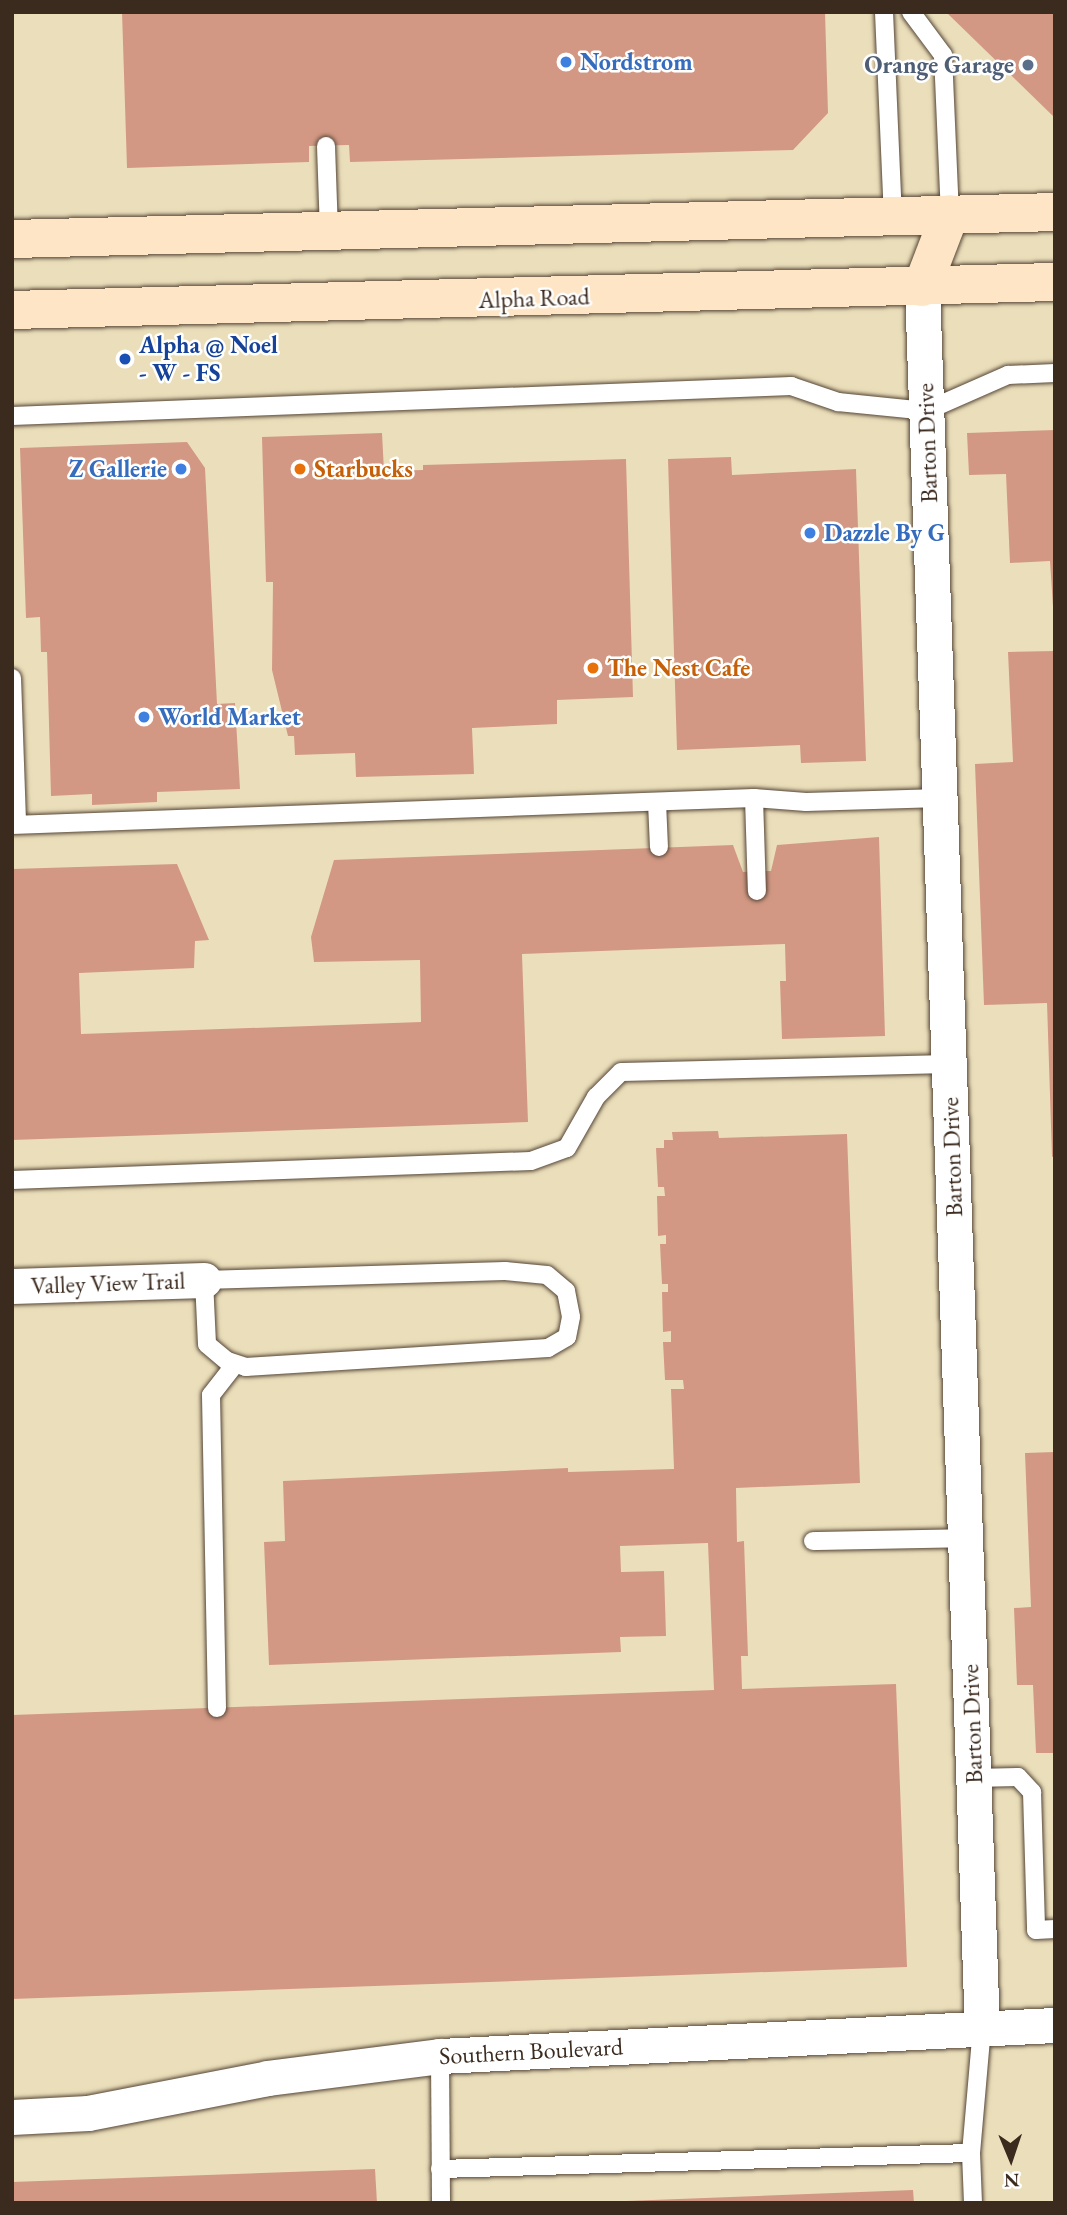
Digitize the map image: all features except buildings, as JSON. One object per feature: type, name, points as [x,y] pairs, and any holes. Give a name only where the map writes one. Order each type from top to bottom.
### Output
[{"type":"street","points":[[12,239],[1055,212]]},
{"type":"street","points":[[922,287],[950,214]]},
{"type":"street","points":[[893,215],[922,287]]},
{"type":"street","name":"Alpha Road","points":[[12,310],[1055,282]]},
{"type":"street","name":"Barton Drive","points":[[922,287],[982,2027]]},
{"type":"street","name":"Valley View Trail","points":[[12,1286],[204,1280]]},
{"type":"street","name":"Southern Boulevard","points":[[12,2117],[88,2113],[281,2076],[439,2056],[1055,2025]]},
{"type":"lane","points":[[884,12],[893,215]]},
{"type":"lane","points":[[911,12],[943,55],[950,214]]},
{"type":"lane","points":[[326,146],[329,230]]},
{"type":"lane","points":[[12,416],[791,386],[838,402],[926,411],[1008,375],[1055,373]]},
{"type":"lane","points":[[12,678],[15,824],[754,798],[806,802],[941,798]]},
{"type":"lane","points":[[754,798],[757,891]]},
{"type":"lane","points":[[657,802],[659,847]]},
{"type":"lane","points":[[12,1180],[531,1161],[568,1148],[596,1097],[621,1072],[949,1064]]},
{"type":"lane","points":[[505,1271],[547,1275],[566,1291],[571,1317],[567,1337],[548,1348],[246,1367],[235,1364],[207,1344],[204,1280],[505,1271]]},
{"type":"lane","points":[[217,1708],[211,1395],[235,1364]]},
{"type":"lane","points":[[813,1541],[965,1538]]},
{"type":"lane","points":[[973,1778],[1018,1777],[1032,1792],[1036,1930],[1055,1929]]},
{"type":"lane","points":[[973,2203],[971,2153],[982,2027]]},
{"type":"lane","points":[[439,2056],[441,2203]]},
{"type":"lane","points":[[440,2169],[971,2153]]},
{"type":"place","name":"Nordstrom","points":[[566,62]]},
{"type":"place","name":"Orange Garage","points":[[1028,65]]},
{"type":"place","name":"Alpha @ Noel - W - FS","points":[[125,359]]},
{"type":"place","name":"Z Gallerie","points":[[181,469]]},
{"type":"place","name":"Starbucks","points":[[300,469]]},
{"type":"place","name":"Dazzle By G","points":[[810,533]]},
{"type":"place","name":"The Nest Cafe","points":[[593,668]]},
{"type":"place","name":"World Market","points":[[144,717]]}]
